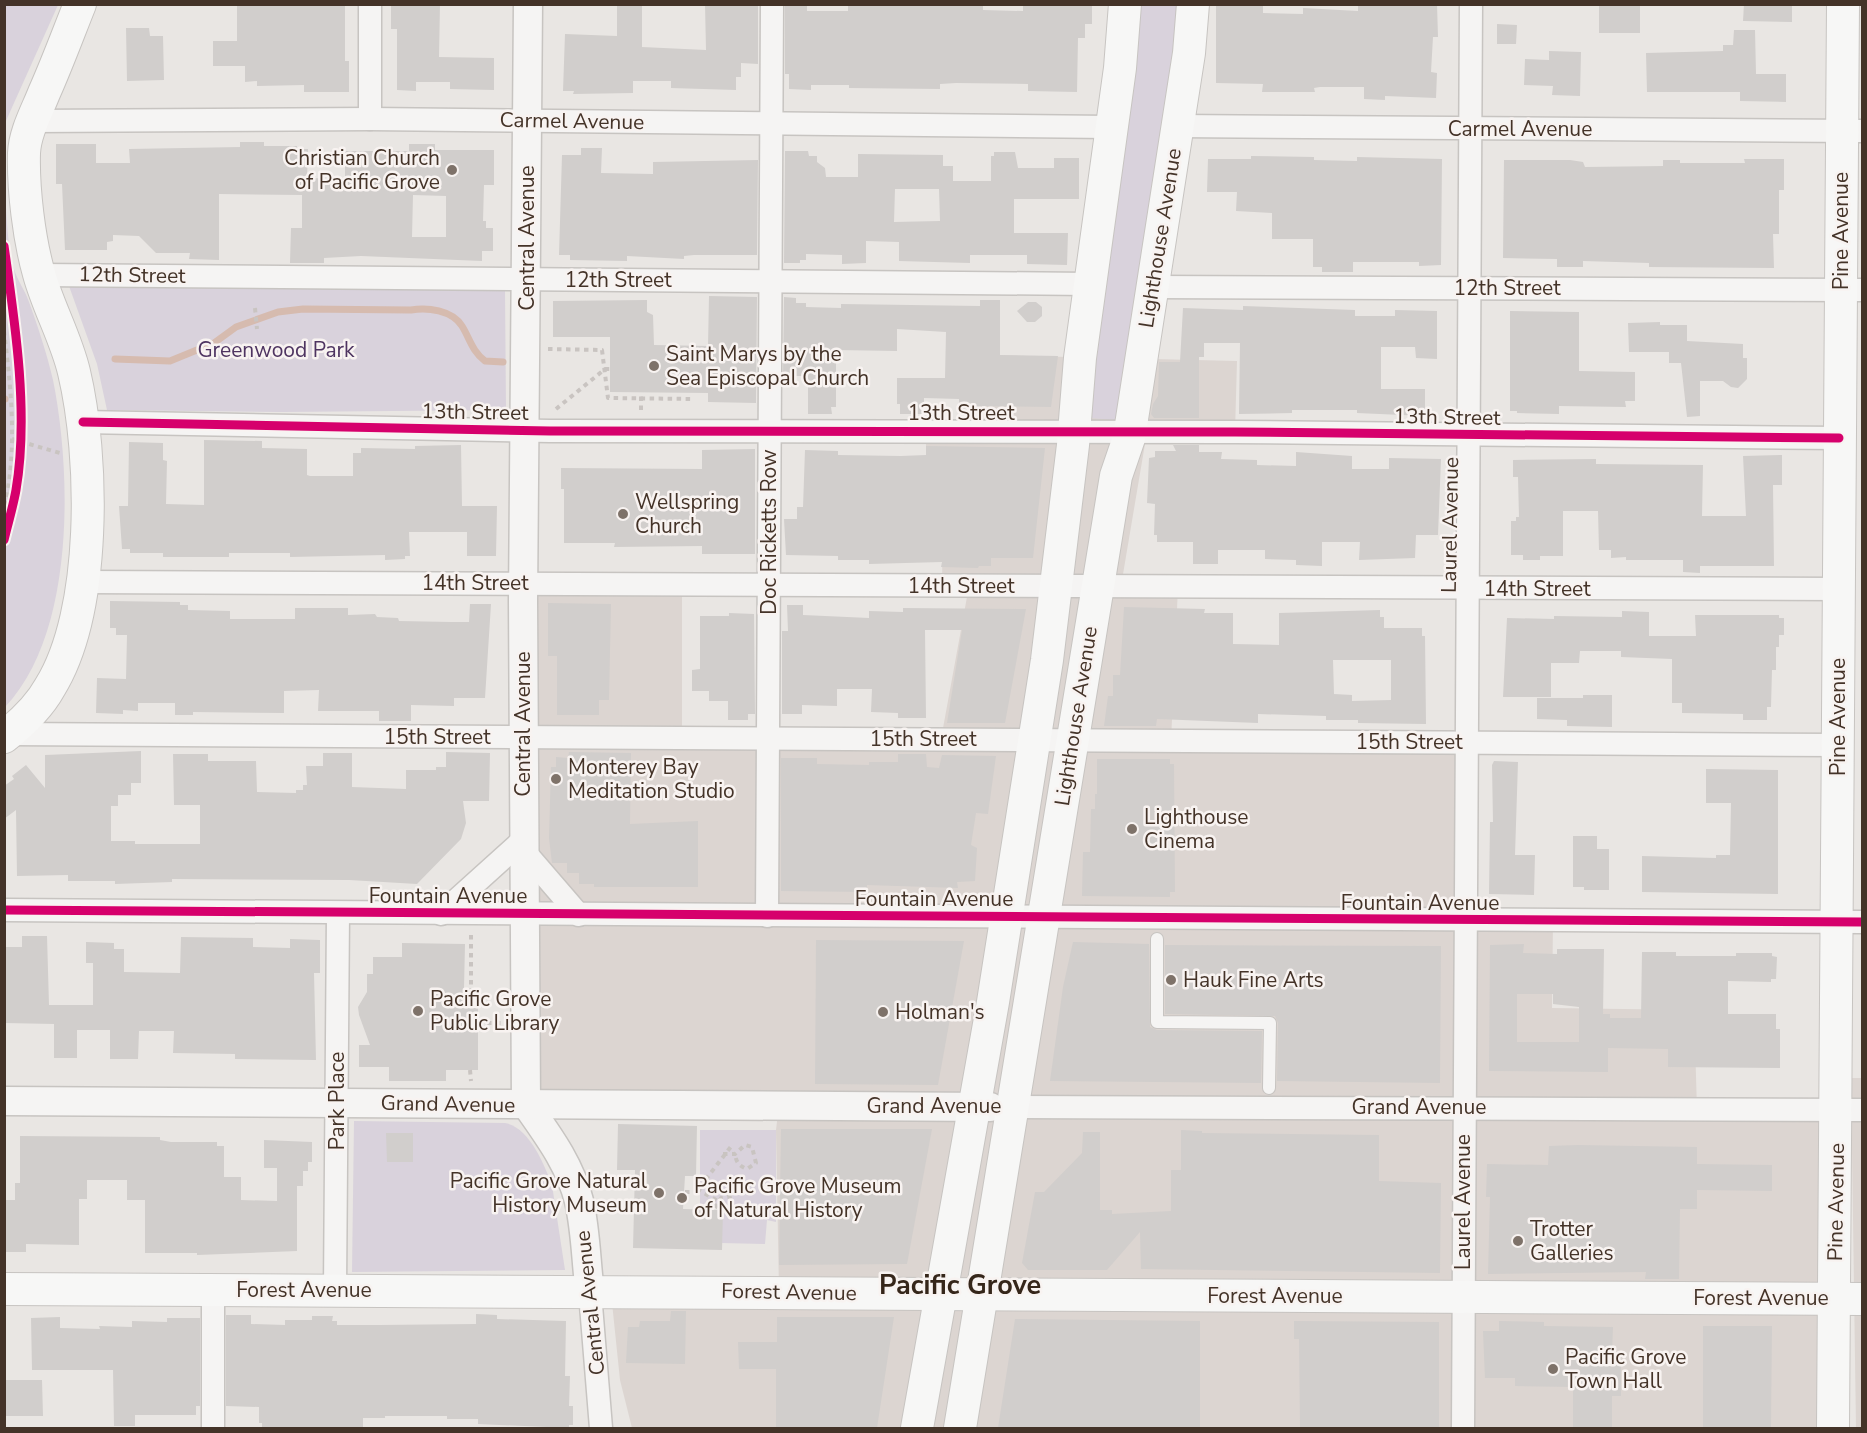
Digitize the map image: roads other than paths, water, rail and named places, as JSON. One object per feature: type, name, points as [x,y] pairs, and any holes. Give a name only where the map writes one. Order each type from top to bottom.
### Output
[{"type":"main road","points":[[6,736],[38,706],[52,686],[67,651],[83,582],[88,506],[83,422],[63,332],[39,274],[24,167],[24,150],[33,120],[80,4]]},
{"type":"main road","name":"Lighthouse Avenue","points":[[960,1428],[981,1295],[1005,918],[1057,586],[1090,284],[1120,68],[1125,4]]},
{"type":"main road","name":"Lighthouse Avenue","points":[[917,1428],[941,1294],[1045,918],[1071,740],[1116,476],[1130,431],[1189,53],[1193,4]]},
{"type":"main road","name":"Pine Avenue","points":[[1833,1428],[1849,1299],[1850,922],[1838,745],[1839,438],[1851,290],[1852,131],[1842,4]]},
{"type":"main road","name":"Forest Avenue","points":[[4,1288],[1849,1299]]},
{"type":"street","points":[[370,4],[370,118]]},
{"type":"street","name":"Central Avenue","points":[[528,4],[523,582],[525,1104],[554,1144],[573,1181],[579,1202],[590,1293],[601,1428]]},
{"type":"street","name":"Doc Ricketts Row","points":[[767,916],[772,4]]},
{"type":"street","name":"Laurel Avenue","points":[[1463,1428],[1464,921],[1471,4]]},
{"type":"street","name":"Carmel Avenue","points":[[33,120],[370,118],[1110,127]]},
{"type":"street","name":"Carmel Avenue","points":[[1177,126],[1852,131]]},
{"type":"street","name":"12th Street","points":[[39,274],[1090,284]]},
{"type":"street","name":"12th Street","points":[[1152,287],[1851,290]]},
{"type":"street","name":"13th Street","points":[[83,422],[526,431],[1130,431],[1839,438]]},
{"type":"street","name":"14th Street","points":[[83,582],[1839,589]]},
{"type":"street","name":"15th Street","points":[[6,736],[1466,741],[1838,745]]},
{"type":"street","points":[[441,914],[523,845],[579,915]]},
{"type":"street","name":"Fountain Avenue","points":[[4,910],[1850,922]]},
{"type":"street","name":"Park Place","points":[[335,1289],[338,913]]},
{"type":"street","name":"Grand Avenue","points":[[4,1101],[1850,1110]]},
{"type":"street","points":[[213,1291],[213,1428]]},
{"type":"lane","points":[[1157,939],[1157,1022],[1270,1023],[1269,1088]]},
{"type":"waterway","points":[[115,359],[170,361],[214,343],[236,327],[278,312],[303,309],[424,309],[452,316],[462,326],[474,349],[485,361],[503,362]]},
{"type":"place","name":"Christian Church of Pacific Grove","points":[[452,170]]},
{"type":"place","name":"Saint Marys by the Sea Episcopal Church","points":[[654,366]]},
{"type":"place","name":"Wellspring Church","points":[[623,514]]},
{"type":"place","name":"Monterey Bay Meditation Studio","points":[[556,779]]},
{"type":"place","name":"Lighthouse Cinema","points":[[1132,829]]},
{"type":"place","name":"Hauk Fine Arts","points":[[1171,980]]},
{"type":"place","name":"Pacific Grove Public Library","points":[[418,1011]]},
{"type":"place","name":"Holman's","points":[[883,1012]]},
{"type":"place","name":"Pacific Grove Natural History Museum","points":[[659,1193]]},
{"type":"place","name":"Pacific Grove Museum of Natural History","points":[[682,1198]]},
{"type":"place","name":"Trotter Galleries","points":[[1518,1241]]},
{"type":"place","name":"Pacific Grove Town Hall","points":[[1553,1369]]},
{"type":"district","name":"Pacific Grove","points":[[960,1285]]},
{"type":"park label","name":"Greenwood Park","points":[[276,350]]}]
